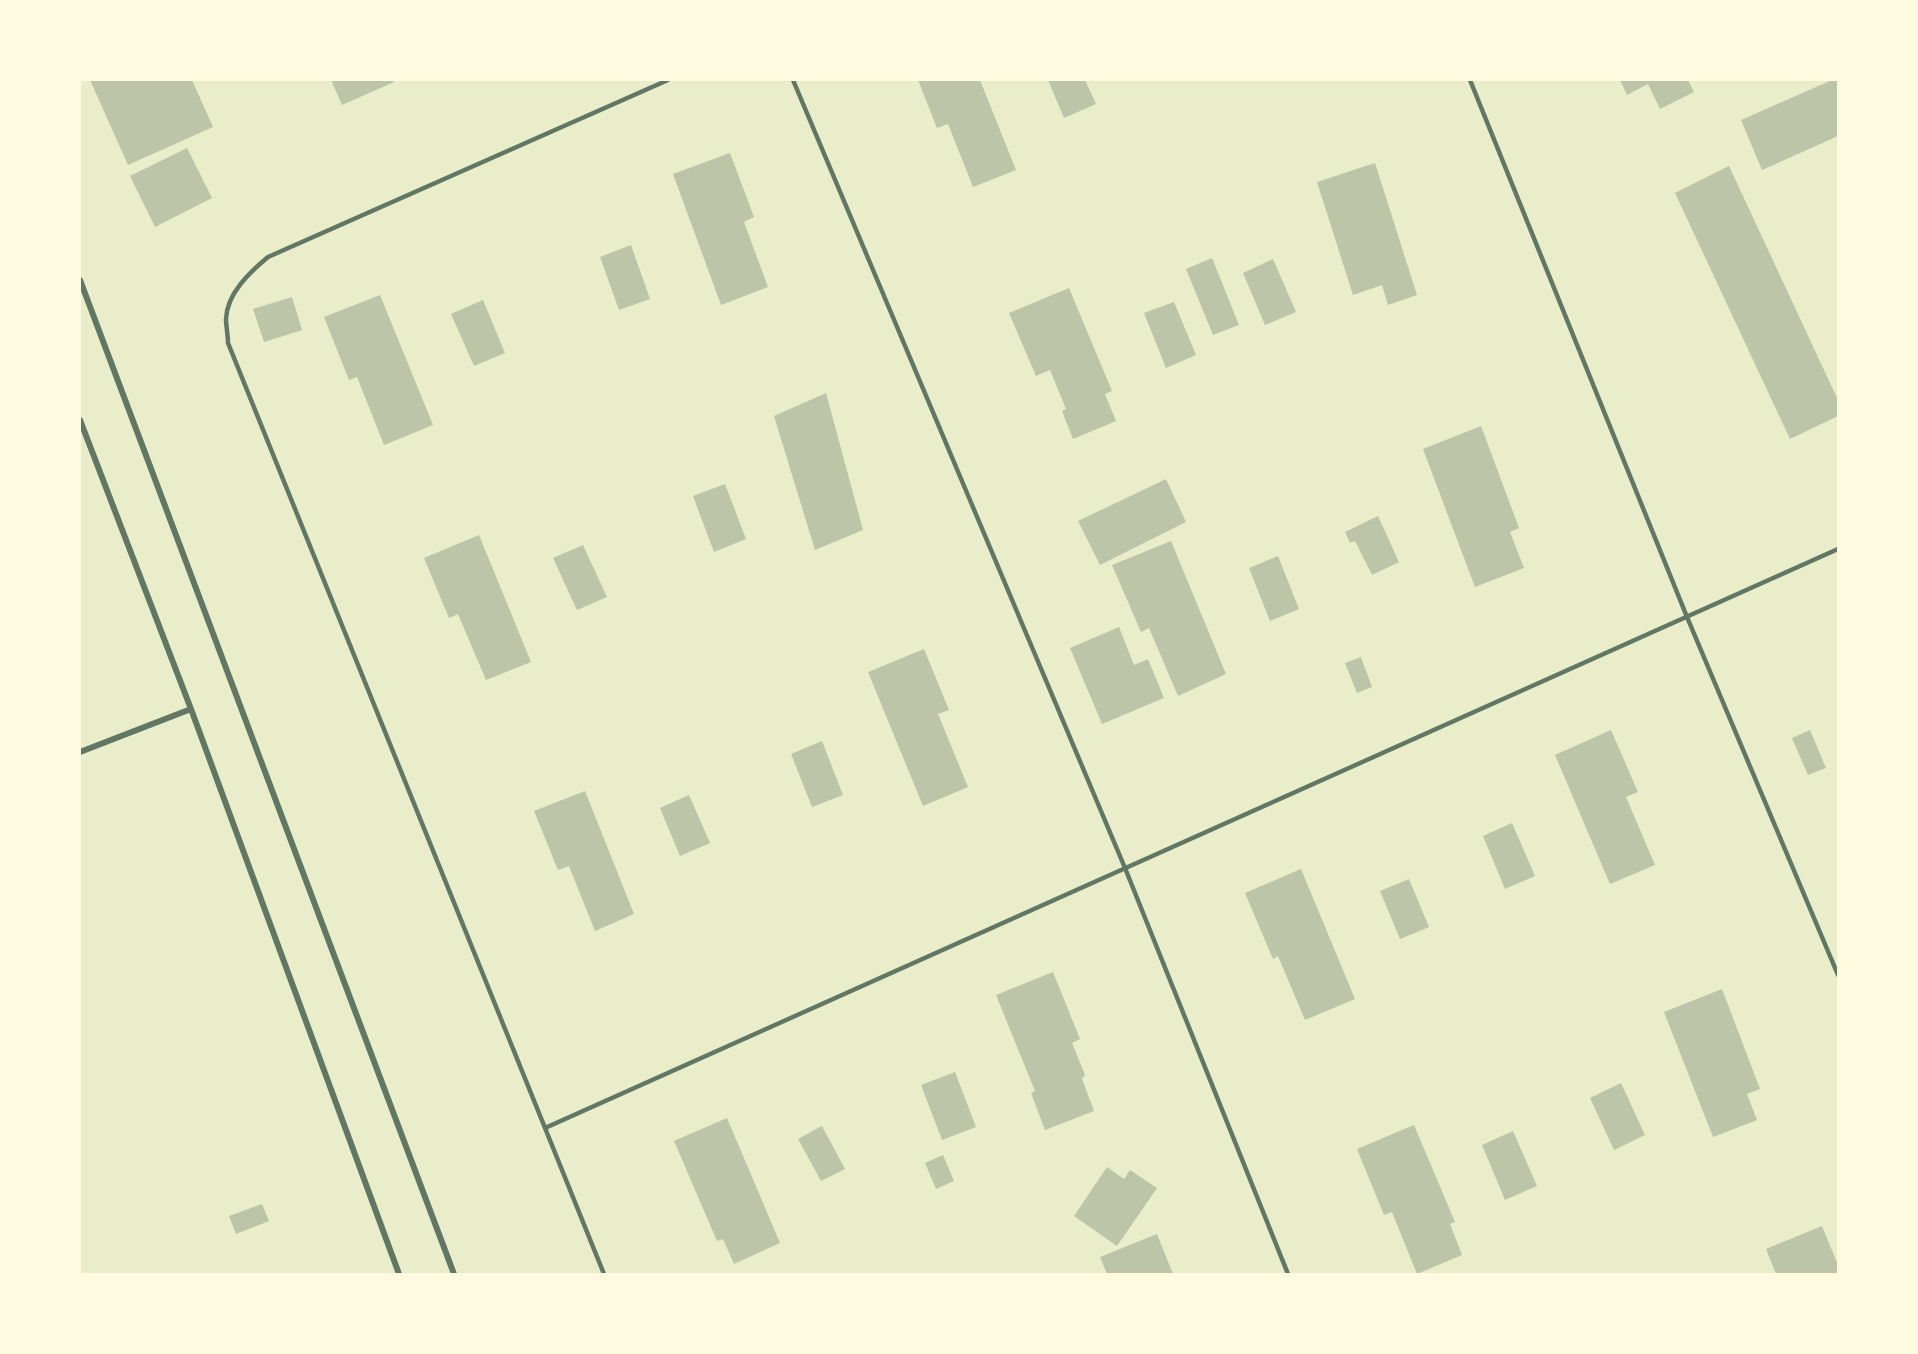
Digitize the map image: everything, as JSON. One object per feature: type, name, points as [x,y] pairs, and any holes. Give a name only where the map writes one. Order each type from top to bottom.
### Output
[{"type":"street","points":[[80,280],[454,1275]]},
{"type":"street","points":[[80,420],[191,709],[399,1275]]},
{"type":"street","points":[[80,752],[191,709]]},
{"type":"lane","points":[[604,1275],[228,343],[226,317],[236,291],[249,273],[268,258],[668,80]]},
{"type":"lane","points":[[793,80],[1125,868],[1288,1275]]},
{"type":"lane","points":[[1470,80],[1687,616],[1839,975]]},
{"type":"lane","points":[[545,1128],[1839,549]]},
{"type":"building","points":[[90,80],[192,80],[213,127],[128,165]]},
{"type":"building","points":[[331,80],[393,80],[394,82],[342,105]]},
{"type":"building","points":[[918,80],[980,80],[1016,170],[973,187],[948,124],[937,128]]},
{"type":"building","points":[[1048,80],[1085,80],[1096,104],[1064,118]]},
{"type":"building","points":[[1620,80],[1688,80],[1694,92],[1660,109],[1648,84],[1627,95]]},
{"type":"building","points":[[1832,80],[1838,80],[1838,136],[1762,170],[1741,120]]},
{"type":"building","points":[[187,148],[212,198],[155,227],[130,176]]},
{"type":"building","points":[[730,153],[754,217],[744,222],[768,287],[721,305],[673,174]]},
{"type":"building","points":[[1375,163],[1417,295],[1388,305],[1382,285],[1353,295],[1317,182]]},
{"type":"building","points":[[1729,166],[1838,400],[1838,416],[1790,439],[1675,193]]},
{"type":"building","points":[[631,245],[650,299],[619,310],[600,257]]},
{"type":"building","points":[[1212,258],[1239,325],[1213,335],[1186,269]]},
{"type":"building","points":[[1273,259],[1296,312],[1265,325],[1243,273]]},
{"type":"building","points":[[1069,288],[1112,391],[1105,394],[1116,421],[1073,439],[1062,411],[1066,409],[1050,370],[1036,376],[1009,313]]},
{"type":"building","points":[[380,295],[433,425],[384,445],[357,377],[349,380],[324,317]]},
{"type":"building","points":[[292,297],[302,330],[264,342],[253,309]]},
{"type":"building","points":[[483,300],[505,353],[474,366],[451,314]]},
{"type":"building","points":[[1174,302],[1196,355],[1166,368],[1144,313]]},
{"type":"building","points":[[826,393],[863,530],[815,550],[774,416]]},
{"type":"building","points":[[1481,426],[1519,528],[1510,532],[1524,568],[1475,587],[1423,449]]},
{"type":"building","points":[[1166,479],[1186,522],[1100,565],[1078,521]]},
{"type":"building","points":[[725,484],[746,539],[714,552],[693,496]]},
{"type":"building","points":[[1378,516],[1399,562],[1372,575],[1355,541],[1350,543],[1345,532]]},
{"type":"building","points":[[479,535],[531,662],[486,680],[458,614],[449,618],[424,558]]},
{"type":"building","points":[[1171,541],[1226,674],[1178,696],[1149,628],[1141,632],[1112,565]]},
{"type":"building","points":[[583,545],[607,597],[577,610],[553,558]]},
{"type":"building","points":[[1278,556],[1299,609],[1270,621],[1249,568]]},
{"type":"building","points":[[1119,627],[1134,665],[1148,659],[1164,698],[1102,724],[1070,648]]},
{"type":"building","points":[[924,649],[949,710],[938,714],[968,787],[923,806],[868,672]]},
{"type":"building","points":[[1361,657],[1372,687],[1357,693],[1345,663]]},
{"type":"building","points":[[1611,730],[1638,792],[1626,797],[1655,865],[1610,884],[1555,755]]},
{"type":"building","points":[[1810,730],[1826,768],[1808,775],[1792,738]]},
{"type":"building","points":[[822,741],[843,795],[812,807],[791,754]]},
{"type":"building","points":[[585,791],[634,914],[595,931],[569,866],[558,870],[534,811]]},
{"type":"building","points":[[689,795],[710,843],[680,856],[660,808]]},
{"type":"building","points":[[1512,823],[1535,876],[1505,889],[1483,836]]},
{"type":"building","points":[[1301,869],[1355,999],[1305,1020],[1278,956],[1273,959],[1245,893]]},
{"type":"building","points":[[1409,879],[1429,927],[1400,939],[1380,891]]},
{"type":"building","points":[[1053,972],[1080,1039],[1072,1043],[1085,1075],[1082,1079],[1094,1111],[1045,1130],[1031,1093],[1035,1091],[996,995]]},
{"type":"building","points":[[1722,989],[1760,1089],[1747,1094],[1757,1120],[1713,1137],[1664,1012]]},
{"type":"building","points":[[955,1072],[976,1127],[942,1140],[921,1085]]},
{"type":"building","points":[[1621,1083],[1645,1135],[1614,1150],[1590,1098]]},
{"type":"building","points":[[727,1118],[780,1243],[734,1264],[723,1239],[717,1241],[674,1141]]},
{"type":"building","points":[[1414,1125],[1455,1222],[1450,1224],[1462,1255],[1417,1274],[1392,1212],[1384,1215],[1357,1149]]},
{"type":"building","points":[[822,1126],[845,1169],[821,1181],[798,1139]]},
{"type":"building","points":[[1513,1131],[1537,1186],[1505,1200],[1482,1145]]},
{"type":"building","points":[[943,1155],[954,1181],[936,1189],[925,1163]]},
{"type":"building","points":[[1107,1167],[1124,1179],[1130,1170],[1157,1188],[1117,1246],[1074,1216]]},
{"type":"building","points":[[262,1204],[269,1221],[236,1234],[229,1216]]},
{"type":"building","points":[[1822,1226],[1838,1265],[1838,1274],[1776,1274],[1766,1249]]},
{"type":"building","points":[[1157,1234],[1173,1274],[1107,1274],[1100,1257]]}]
